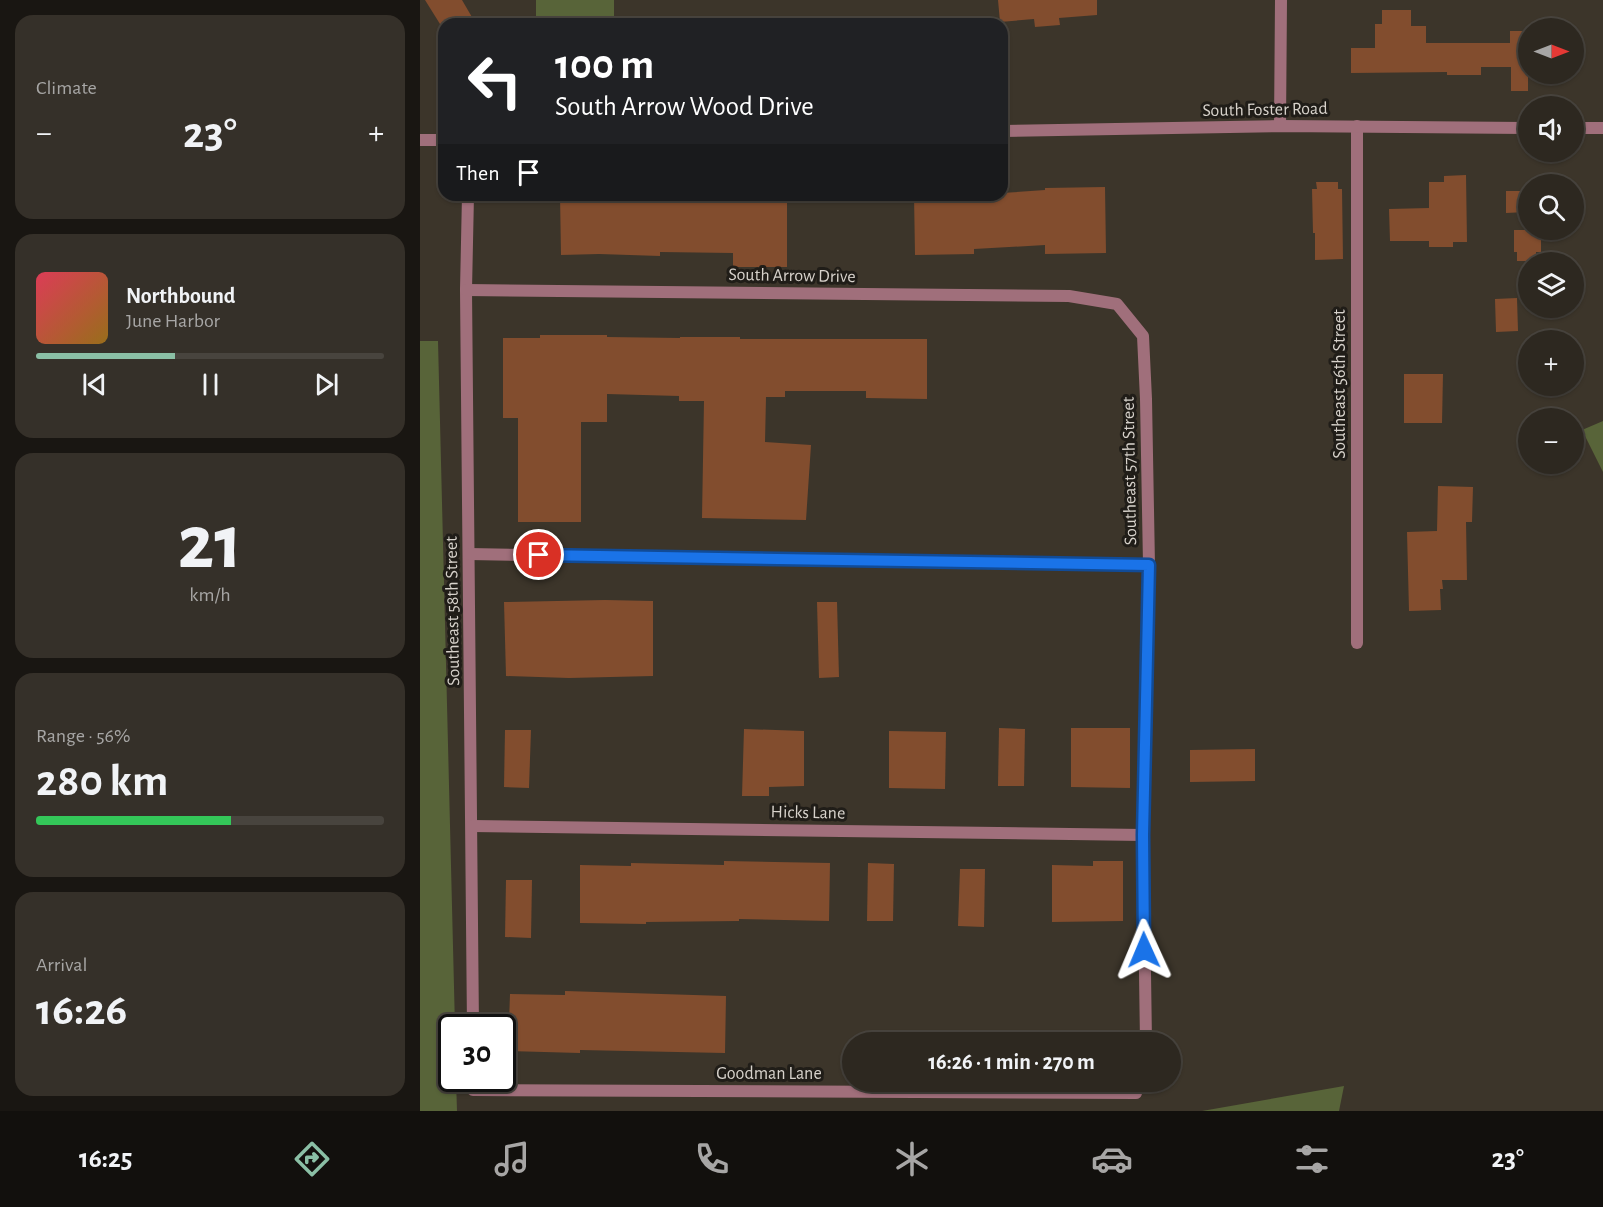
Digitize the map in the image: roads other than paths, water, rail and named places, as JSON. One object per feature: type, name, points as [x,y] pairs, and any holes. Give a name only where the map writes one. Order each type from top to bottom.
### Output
[{"type":"street","points":[[1280,126],[1281,0]]},
{"type":"street","name":"South Foster Road","points":[[1008,131],[1280,126],[1518,128]]},
{"type":"street","name":"Southeast 56th Street","points":[[1358,126],[1358,643]]},
{"type":"street","points":[[1584,128],[1603,128]]},
{"type":"street","points":[[420,140],[438,140]]},
{"type":"street","name":"Southeast 58th Street","points":[[468,201],[466,290],[473,1014]]},
{"type":"street","name":"South Arrow Drive","points":[[466,290],[1069,296],[1117,304]]},
{"type":"street","name":"Southeast 57th Street","points":[[1117,304],[1143,336],[1146,399],[1149,565],[1143,835],[1146,1032]]},
{"type":"street","points":[[469,554],[1149,565]]},
{"type":"street","name":"Hicks Lane","points":[[472,826],[1143,835]]},
{"type":"street","name":"Goodman Lane","points":[[516,1084],[842,1086]]}]
